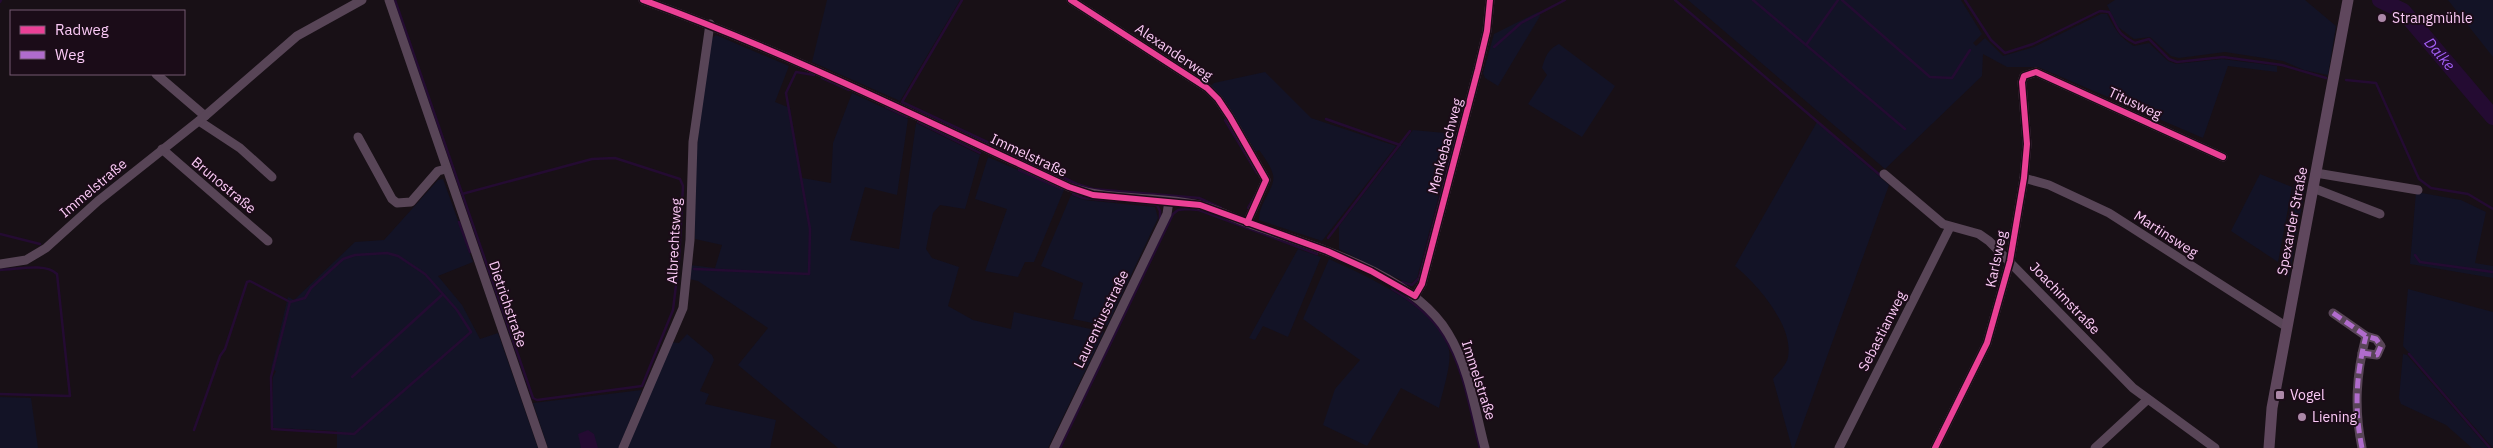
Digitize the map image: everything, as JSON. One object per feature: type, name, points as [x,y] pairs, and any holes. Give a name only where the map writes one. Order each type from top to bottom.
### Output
[{"type":"main road","name":"Spexarder Straße","points":[[2268,448],[2272,408],[2348,0]]},
{"type":"street","name":"Immelstraße","points":[[0,264],[26,260],[46,248],[74,222],[162,149],[202,119],[297,36],[362,0]]},
{"type":"street","name":"Dietrichstraße","points":[[388,0],[543,448]]},
{"type":"street","name":"Immelstraße","points":[[643,0],[710,24],[913,113],[1069,187],[1093,195],[1200,205],[1327,251],[1371,271],[1415,296],[1439,320],[1456,347],[1468,383],[1485,448]]},
{"type":"street","name":"Alexanderweg","points":[[1071,0],[1196,80],[1218,99],[1266,180],[1247,223]]},
{"type":"street","name":"Menkebachweg","points":[[1415,296],[1422,284],[1478,69],[1487,30],[1490,0]]},
{"type":"street","name":"Albrechtsweg","points":[[623,448],[683,308],[690,240],[693,142],[710,24]]},
{"type":"street","name":"Titusweg","points":[[2036,72],[2223,157]]},
{"type":"street","name":"Karlsweg","points":[[1936,448],[1988,343],[2010,261],[2024,178],[2027,144],[2022,82],[2024,76],[2036,72]]},
{"type":"street","points":[[157,75],[202,119],[240,148],[272,177]]},
{"type":"street","points":[[358,137],[392,199],[397,203],[411,202],[438,171],[446,169]]},
{"type":"street","name":"Brunostraße","points":[[162,149],[268,241]]},
{"type":"street","points":[[2316,172],[2418,190]]},
{"type":"street","name":"Joachimstraße","points":[[1884,174],[1934,217],[1950,227],[1979,234],[2010,261],[2147,400],[2215,448]]},
{"type":"street","name":"Martinsweg","points":[[2024,178],[2049,185],[2109,213],[2287,327]]},
{"type":"street","points":[[2313,188],[2380,214]]},
{"type":"street","name":"Laurentiusstraße","points":[[1054,448],[1167,214],[1169,201]]},
{"type":"street","name":"Sebastianweg","points":[[1839,448],[1950,227]]},
{"type":"street","points":[[2333,313],[2366,336],[2376,339],[2381,346],[2377,355],[2362,352]]},
{"type":"street","points":[[2362,448],[2356,386],[2366,336]]},
{"type":"street","points":[[2095,448],[2147,400]]},
{"type":"shaded area","points":[[827,0],[960,0],[900,101],[812,62]]},
{"type":"shaded area","points":[[1688,0],[1961,0],[1982,34],[1973,43],[1976,46],[1985,38],[2003,56],[2034,47],[2101,14],[2107,14],[2118,32],[2129,43],[2134,46],[2149,43],[2168,61],[2176,64],[2222,59],[2277,66],[2277,72],[2228,66],[2203,138],[2038,67],[2007,67],[1983,54],[1982,76],[1885,169]]},
{"type":"shaded area","points":[[2115,0],[2305,0],[2336,26],[2328,75],[2304,70],[2283,61],[2225,52],[2179,58],[2171,56],[2150,37],[2134,39],[2118,27],[2107,5]]},
{"type":"shaded area","points":[[2448,0],[2493,0],[2493,57]]},
{"type":"shaded area","points":[[1538,12],[1540,16],[1498,86],[1485,78],[1483,73],[1494,34]]},
{"type":"shaded area","points":[[716,35],[789,66],[775,102],[790,108],[802,178],[831,183],[833,143],[852,93],[908,119],[897,195],[865,187],[850,240],[899,249],[916,123],[980,155],[965,209],[940,205],[933,213],[926,249],[932,258],[959,267],[948,306],[973,320],[1011,329],[1014,312],[1104,332],[1048,448],[838,448],[738,365],[768,328],[698,281],[689,279],[690,265],[715,268],[722,245],[695,239],[693,179],[710,40]]},
{"type":"shaded area","points":[[1559,44],[1615,86],[1582,137],[1528,104],[1547,75],[1542,68],[1546,57],[1552,48]]},
{"type":"shaded area","points":[[1265,72],[1311,118],[1396,146],[1322,241],[1259,220],[1261,208],[1272,185],[1272,172],[1259,150],[1256,152],[1224,99],[1210,87],[1214,83]]},
{"type":"shaded area","points":[[1817,122],[1889,185],[1794,448],[1792,448],[1773,379],[1788,357],[1785,332],[1780,319],[1763,295],[1735,266]]},
{"type":"shaded area","points":[[1413,130],[1455,134],[1417,278],[1411,283],[1403,281],[1339,249],[1339,226]]},
{"type":"shaded area","points":[[988,157],[1064,190],[1034,262],[1025,262],[1018,277],[985,271],[1007,209],[975,199]]},
{"type":"shaded area","points":[[2260,174],[2292,187],[2278,262],[2231,231]]},
{"type":"shaded area","points":[[443,179],[473,262],[438,276],[462,305],[480,339],[498,333],[538,448],[337,448],[337,431],[274,428],[272,426],[273,377],[276,371],[271,369],[288,297],[294,300],[355,242],[384,240],[438,180]]},
{"type":"shaded area","points":[[2294,184],[2305,188],[2289,277],[2279,271]]},
{"type":"shaded area","points":[[2416,192],[2461,200],[2486,212],[2475,263],[2493,266],[2493,278],[2410,264]]},
{"type":"shaded area","points":[[1071,195],[1084,200],[1155,207],[1158,218],[1107,326],[1073,319],[1083,283],[1041,266]]},
{"type":"shaded area","points":[[1298,249],[1321,257],[1288,337],[1263,326],[1255,340],[1249,338]]},
{"type":"shaded area","points":[[1329,259],[1380,284],[1416,307],[1431,320],[1443,335],[1449,350],[1448,371],[1439,408],[1401,388],[1367,446],[1323,425],[1335,389],[1360,360],[1303,319]]},
{"type":"shaded area","points":[[2408,289],[2493,312],[2493,448],[2403,346]]},
{"type":"shaded area","points":[[687,334],[712,355],[714,360],[700,391],[709,394],[705,404],[776,420],[770,448],[626,448],[670,342],[679,343]]},
{"type":"shaded area","points":[[2403,354],[2407,355],[2488,448],[2472,448],[2446,425],[2401,404],[2399,398]]},
{"type":"shaded area","points":[[642,390],[619,448],[548,448],[533,403]]},
{"type":"shaded area","points":[[0,397],[31,398],[38,448],[0,448]]},
{"type":"shaded area","points":[[588,430],[594,434],[598,448],[581,448],[578,434]]},
{"type":"waterway","points":[[395,0],[533,398],[537,400],[642,386],[673,310],[679,260],[683,186],[680,179],[615,158],[592,159],[462,194]]},
{"type":"waterway","points":[[962,0],[902,102],[1077,184],[1093,189],[1199,198],[1221,208]]},
{"type":"waterway","points":[[1494,47],[1521,23],[1565,0]]},
{"type":"waterway","points":[[1675,0],[1881,176]]},
{"type":"waterway","points":[[1753,0],[1905,129]]},
{"type":"waterway","points":[[1806,45],[1838,0]]},
{"type":"waterway","points":[[1842,0],[1930,77],[1952,78],[1970,50]]},
{"type":"waterway","points":[[1965,0],[1991,40],[2005,53],[2033,44],[2100,11],[2109,12],[2118,30],[2124,36],[2135,43],[2149,39],[2169,59],[2177,62],[2223,57],[2282,65],[2326,78]]},
{"type":"waterway","name":"Dalke","points":[[2380,0],[2403,11],[2493,117]]},
{"type":"waterway","points":[[694,269],[809,274],[810,229],[786,93],[796,72],[814,75]]},
{"type":"waterway","points":[[822,78],[849,90]]},
{"type":"waterway","points":[[2346,80],[2376,83],[2419,179],[2431,188],[2468,194],[2493,209]]},
{"type":"waterway","points":[[886,107],[907,117]]},
{"type":"waterway","points":[[1326,119],[1400,145]]},
{"type":"waterway","points":[[1225,120],[1257,173]]},
{"type":"waterway","points":[[918,122],[980,153]]},
{"type":"waterway","points":[[1328,238],[1410,131]]},
{"type":"waterway","points":[[1402,282],[1412,285],[1419,278],[1457,134]]},
{"type":"waterway","points":[[1019,170],[1062,189]]},
{"type":"waterway","points":[[1073,194],[1083,198],[1117,201]]},
{"type":"waterway","points":[[1248,208],[1255,196]]},
{"type":"waterway","points":[[1130,202],[1157,205],[1160,211],[1160,219]]},
{"type":"waterway","points":[[1060,448],[1173,214],[1178,210],[1199,210],[1317,254]]},
{"type":"waterway","points":[[459,222],[470,252]]},
{"type":"waterway","points":[[0,234],[40,244]]},
{"type":"waterway","points":[[194,430],[220,356],[225,349],[247,282],[250,281],[290,302],[305,298],[311,288],[343,259],[355,255],[387,253],[398,256],[425,274],[457,310],[471,332],[354,434],[272,429],[271,377],[290,302]]},
{"type":"waterway","points":[[2415,255],[2420,262],[2493,272]]},
{"type":"waterway","points":[[0,270],[38,267],[52,270],[57,274],[70,396],[0,394]]},
{"type":"waterway","points":[[1392,289],[1427,315],[1438,328],[1450,348],[1466,390],[1480,448]]},
{"type":"waterway","points":[[352,377],[443,294]]},
{"type":"waterway","points":[[2409,354],[2490,448]]},
{"type":"marked path","points":[[2333,313],[2366,336],[2376,339],[2381,346],[2377,355],[2362,353]]},
{"type":"marked path","points":[[2362,448],[2359,434],[2357,392],[2366,336]]},
{"type":"cycle path","points":[[643,0],[805,65],[1069,187],[1093,195],[1200,205],[1327,251],[1371,271],[1415,296],[1422,284],[1478,69],[1487,31],[1490,0]]},
{"type":"cycle path","points":[[1071,0],[1207,88],[1218,99],[1266,180],[1247,223]]},
{"type":"cycle path","points":[[1935,448],[1987,343],[2010,261],[2024,178],[2027,144],[2022,82],[2024,76],[2036,72],[2223,157]]},
{"type":"place","name":"Strangmühle","points":[[2382,18]]},
{"type":"place","name":"Vogel","points":[[2280,395]]},
{"type":"place","name":"Liening","points":[[2302,417]]}]
